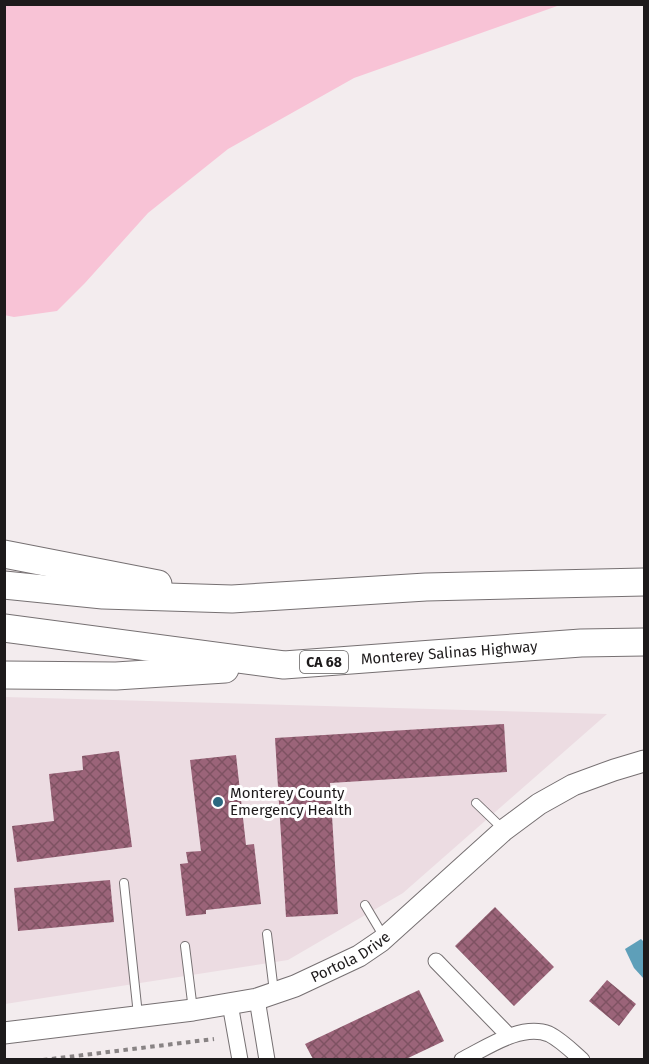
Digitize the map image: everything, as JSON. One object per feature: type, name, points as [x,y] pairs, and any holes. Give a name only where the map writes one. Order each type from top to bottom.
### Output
[{"type":"highway","points":[[4,554],[232,599]]},
{"type":"highway","points":[[4,585],[103,595],[232,599],[426,587],[645,582]]},
{"type":"highway","name":"Monterey Salinas Highway","points":[[4,628],[284,665],[581,643],[645,642]]},
{"type":"highway","points":[[4,675],[116,676],[284,665]]},
{"type":"street","name":"Portola Drive","points":[[4,1033],[193,1010],[230,1004],[295,987],[359,956],[385,938],[504,830],[539,804],[573,785],[645,761]]},
{"type":"street","points":[[436,961],[509,1036]]},
{"type":"street","points":[[265,996],[267,1059]]},
{"type":"street","points":[[230,1004],[240,1059]]},
{"type":"street","points":[[462,1059],[509,1036],[526,1031],[538,1031],[556,1038],[582,1059]]},
{"type":"lane","points":[[476,803],[504,830]]},
{"type":"lane","points":[[124,883],[138,1016]]},
{"type":"lane","points":[[365,906],[385,938]]},
{"type":"lane","points":[[265,996],[267,934]]},
{"type":"lane","points":[[185,946],[193,1010]]},
{"type":"path","points":[[43,1059],[214,1039]]},
{"type":"shaded area","points":[[5,4],[560,5],[354,78],[228,149],[148,213],[57,311],[14,317],[4,315]]},
{"type":"shaded area","points":[[5,697],[607,714],[403,893],[288,960],[5,1004]]},
{"type":"water","points":[[641,939],[644,942],[644,979],[634,968],[625,949]]},
{"type":"building","points":[[504,724],[507,772],[330,783],[338,914],[286,917],[275,738]]},
{"type":"building","points":[[119,751],[132,847],[17,862],[12,826],[54,821],[49,774],[83,770],[82,756]]},
{"type":"building","name":"Monterey County Emergency Health","points":[[236,755],[246,845],[254,844],[261,904],[206,910],[206,914],[186,916],[180,864],[188,863],[186,852],[201,851],[190,760]]},
{"type":"building","points":[[110,880],[114,922],[18,931],[14,888]]},
{"type":"building","points":[[495,907],[554,967],[514,1006],[455,946]]},
{"type":"building","points":[[607,980],[636,1004],[619,1026],[589,1001]]},
{"type":"building","points":[[419,990],[444,1041],[406,1059],[313,1059],[305,1044]]},
{"type":"place","name":"Monterey County Emergency Health","points":[[218,802]]}]
